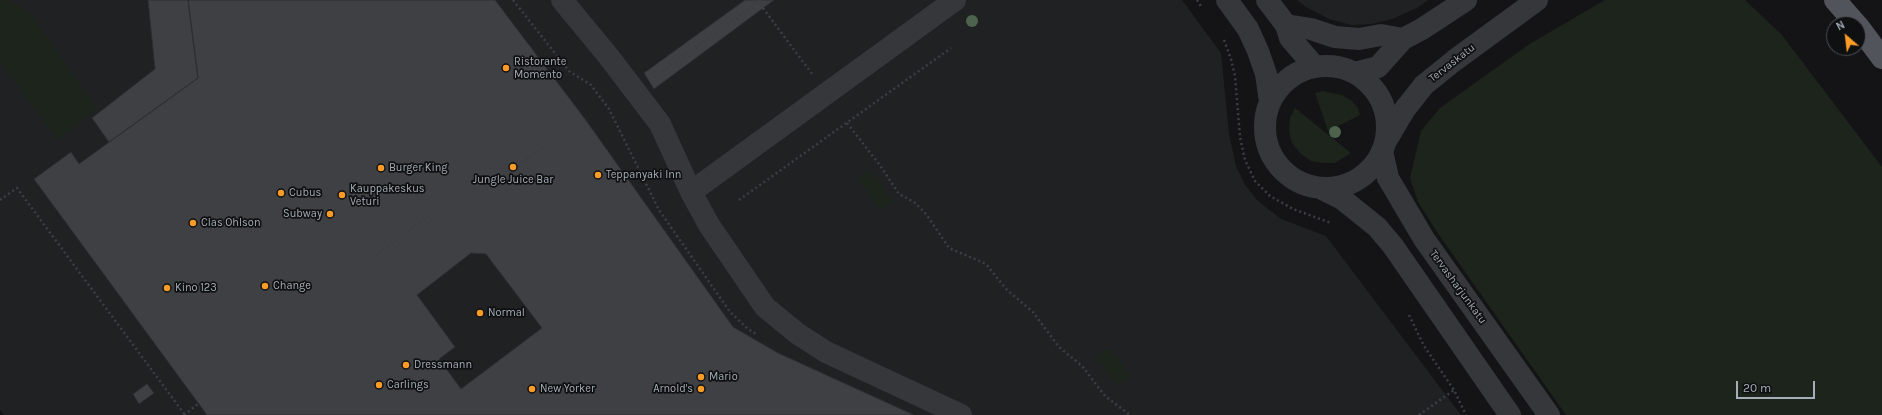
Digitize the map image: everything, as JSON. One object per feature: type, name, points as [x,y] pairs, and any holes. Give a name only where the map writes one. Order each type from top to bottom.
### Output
[{"type":"main road","points":[[1835,0],[1849,16]]},
{"type":"main road","points":[[1866,37],[1882,58]]},
{"type":"street","points":[[562,0],[660,124],[691,192],[713,231],[765,307],[798,334],[826,352],[961,415]]},
{"type":"street","points":[[691,192],[955,0]]},
{"type":"street","points":[[1227,0],[1248,30],[1258,52],[1266,74],[1270,102]]},
{"type":"street","points":[[1268,0],[1286,25],[1290,38],[1315,66]]},
{"type":"street","points":[[1355,73],[1378,67],[1403,39],[1422,29],[1466,0]]},
{"type":"street","name":"Tervaskatu","points":[[1384,147],[1405,109],[1424,85],[1536,0]]},
{"type":"street","points":[[1286,25],[1311,29],[1335,37],[1359,39],[1381,34],[1403,39]]},
{"type":"street","points":[[1320,188],[1339,187],[1357,180],[1372,167],[1384,147],[1387,122],[1382,102],[1371,85],[1355,73],[1335,66],[1315,66],[1296,73],[1281,86],[1270,102],[1265,120],[1265,127],[1266,140],[1273,157],[1285,173],[1301,183],[1320,188],[1342,199],[1377,227],[1393,246],[1510,415]]},
{"type":"street","name":"Tervasharjunkatu","points":[[1384,147],[1388,178],[1424,239],[1550,415]]},
{"type":"path","points":[[1197,0],[1205,12]]},
{"type":"path","points":[[653,77],[759,1],[814,76]]},
{"type":"path","points":[[1220,34],[1231,58],[1235,76],[1240,137],[1245,160],[1255,180],[1270,196],[1293,210],[1337,225]]},
{"type":"path","points":[[739,200],[951,48]]},
{"type":"path","points":[[846,123],[899,194],[914,202],[926,214],[949,248],[986,264],[1007,290],[1033,312],[1059,347],[1082,366],[1105,396],[1130,415]]},
{"type":"path","points":[[510,172],[551,141]]},
{"type":"path","points":[[0,200],[17,188],[184,415],[198,404]]},
{"type":"path","points":[[359,268],[429,216]]},
{"type":"path","points":[[1406,311],[1424,346],[1454,390],[1466,415]]},
{"type":"path","points":[[1419,415],[1454,390]]},
{"type":"shaded area","name":"Kauppakeskus Veturi","points":[[0,0],[1182,0],[1221,53],[1229,134],[1236,166],[1245,185],[1258,201],[1281,219],[1326,236],[1461,415],[4,415],[0,410]]},
{"type":"shaded area","points":[[0,0],[9,0],[30,13],[97,108],[58,140],[0,62]]},
{"type":"shaded area","points":[[1297,0],[1428,0],[1417,8],[1392,19],[1371,24],[1351,25],[1329,19],[1306,7]]},
{"type":"shaded area","points":[[1605,0],[1745,0],[1782,35],[1882,167],[1882,415],[1566,415],[1437,232],[1418,202],[1410,178],[1421,131],[1440,108],[1531,43]]},
{"type":"shaded area","points":[[1323,91],[1342,95],[1352,101],[1358,108],[1360,115],[1328,131],[1315,93]]},
{"type":"shaded area","points":[[1295,108],[1351,153],[1335,163],[1323,163],[1311,161],[1300,153],[1292,143],[1289,131],[1290,118]]},
{"type":"shaded area","points":[[870,170],[893,201],[880,210],[858,179]]},
{"type":"shaded area","points":[[1109,348],[1131,376],[1118,386],[1096,357]]},
{"type":"building","points":[[148,0],[188,0],[198,78],[109,142],[92,118],[155,69]]},
{"type":"building","name":"Kauppakeskus Veturi","points":[[188,0],[495,0],[585,119],[733,327],[778,353],[914,415],[207,415],[34,179],[71,152],[79,164],[198,78]]},
{"type":"building","points":[[745,0],[774,0],[654,89],[644,73]]},
{"type":"building","name":"Normal","points":[[471,253],[486,254],[542,328],[461,389],[439,359],[455,347],[417,295]]},
{"type":"building","points":[[147,384],[154,393],[139,404],[133,394]]},
{"type":"place","name":"Ristorante Momento","points":[[506,68]]},
{"type":"place","name":"Jungle Juice Bar","points":[[513,167]]},
{"type":"place","name":"Burger King","points":[[381,168]]},
{"type":"place","name":"Teppanyaki Inn","points":[[598,175]]},
{"type":"place","name":"Cubus","points":[[281,193]]},
{"type":"place","name":"Kauppakeskus Veturi","points":[[342,195]]},
{"type":"place","name":"Subway","points":[[330,214]]},
{"type":"place","name":"Clas Ohlson","points":[[193,223]]},
{"type":"place","name":"Change","points":[[265,286]]},
{"type":"place","name":"Kino 123","points":[[167,288]]},
{"type":"place","name":"Normal","points":[[480,313]]},
{"type":"place","name":"Dressmann","points":[[406,365]]},
{"type":"place","name":"Mario","points":[[701,377]]},
{"type":"place","name":"Carlings","points":[[379,385]]},
{"type":"place","name":"New Yorker","points":[[532,389]]},
{"type":"place","name":"Arnold's","points":[[701,389]]}]
